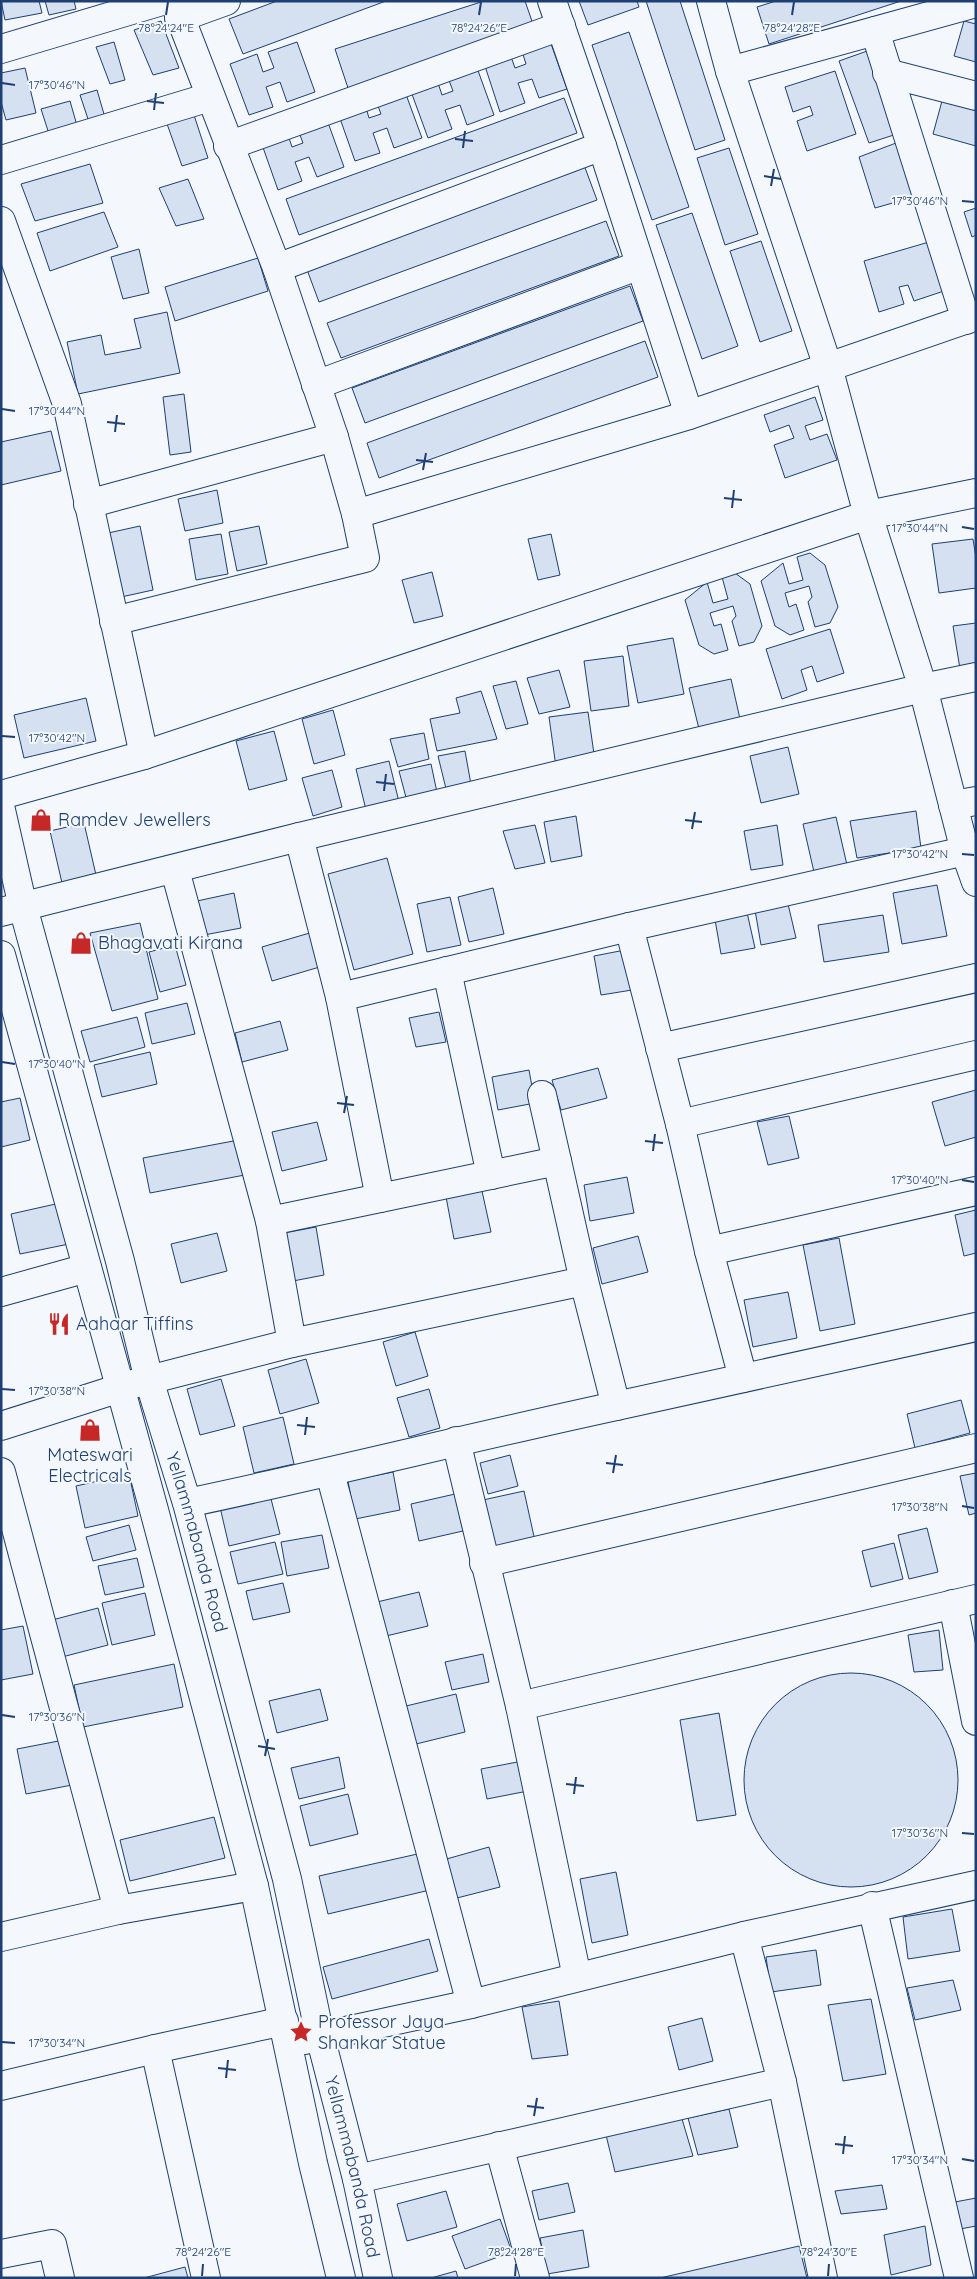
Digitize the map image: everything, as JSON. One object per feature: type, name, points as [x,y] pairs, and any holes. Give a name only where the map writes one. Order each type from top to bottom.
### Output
[{"type":"street","points":[[1,50],[172,7],[226,1]]},
{"type":"street","points":[[711,1],[730,71],[828,367],[868,515],[923,688],[964,803],[965,852],[976,882]]},
{"type":"street","points":[[730,71],[976,3]]},
{"type":"street","points":[[114,621],[365,558],[356,514],[334,437],[277,268],[210,97],[172,7]]},
{"type":"street","points":[[228,146],[556,13],[602,146],[689,415]]},
{"type":"street","points":[[356,514],[689,415],[971,318],[874,31]]},
{"type":"street","points":[[887,74],[976,96]]},
{"type":"street","points":[[1,160],[210,97]]},
{"type":"street","points":[[277,268],[602,146]]},
{"type":"street","points":[[1,221],[66,404],[144,755]]},
{"type":"street","points":[[316,385],[640,265]]},
{"type":"street","points":[[88,504],[334,437]]},
{"type":"street","points":[[1,795],[144,755],[868,515],[976,493]]},
{"type":"street","points":[[12,910],[299,837],[976,677]]},
{"type":"street","name":"Yellammabanda Road","points":[[1,810],[12,910],[120,1261],[149,1380],[186,1503],[287,1879],[320,2036],[356,2179],[378,2278]]},
{"type":"street","points":[[299,837],[340,998],[380,1198]]},
{"type":"street","points":[[340,998],[629,927],[965,852]]},
{"type":"street","points":[[175,870],[270,1221],[292,1343]]},
{"type":"street","points":[[629,927],[680,1124],[709,1251],[743,1378]]},
{"type":"street","name":"Yellammabanda Road","points":[[1,955],[119,1389],[154,1510],[254,1886],[313,2163],[341,2278]]},
{"type":"street","points":[[447,971],[491,1175]]},
{"type":"street","points":[[660,1048],[976,978]]},
{"type":"street","points":[[680,1124],[976,1055]]},
{"type":"street","points":[[542,1095],[584,1281],[616,1406]]},
{"type":"street","points":[[270,1221],[557,1161]]},
{"type":"street","points":[[709,1251],[976,1191]]},
{"type":"street","points":[[1,1292],[87,1268]]},
{"type":"street","points":[[1,1426],[149,1380],[292,1343],[584,1281]]},
{"type":"street","points":[[186,1503],[330,1473],[456,1441],[976,1327]]},
{"type":"street","points":[[456,1441],[520,1706],[577,1977]]},
{"type":"street","points":[[484,1563],[976,1448]]},
{"type":"street","points":[[1,1472],[118,1910]]},
{"type":"street","points":[[330,1473],[471,2004]]},
{"type":"street","points":[[520,1706],[964,1601],[976,1721]]},
{"type":"street","points":[[1,2086],[155,2049],[286,2032],[320,2036],[471,2004],[872,1906],[976,1885]]},
{"type":"street","points":[[1,1937],[118,1910],[254,1886]]},
{"type":"street","points":[[872,1906],[959,2278]]},
{"type":"street","points":[[744,1936],[782,2082],[823,2278]]},
{"type":"street","points":[[155,2049],[206,2278]]},
{"type":"street","points":[[356,2179],[782,2082]]},
{"type":"street","points":[[499,2146],[535,2278]]},
{"type":"street","points":[[1,2254],[52,2244],[60,2278]]},
{"type":"building","points":[[1,1],[39,1],[42,13],[5,20]]},
{"type":"building","points":[[45,1],[74,1],[76,9],[49,15]]},
{"type":"building","points":[[277,1],[386,1],[243,54],[229,19]]},
{"type":"building","points":[[484,1],[525,1],[534,27],[348,88],[335,49]]},
{"type":"building","points":[[579,1],[637,1],[639,7],[588,25]]},
{"type":"building","points":[[646,1],[680,1],[725,140],[695,150]]},
{"type":"building","points":[[776,1],[901,1],[769,44],[757,7]]},
{"type":"building","points":[[161,21],[179,68],[153,75],[134,30]]},
{"type":"building","points":[[964,21],[976,24],[976,62],[954,56]]},
{"type":"building","points":[[629,32],[689,207],[652,220],[592,45]]},
{"type":"building","points":[[549,38],[567,89],[539,98],[532,79],[518,83],[525,103],[500,112],[483,60],[509,51],[515,68],[526,64],[521,48]]},
{"type":"building","points":[[114,42],[125,80],[110,84],[96,47]]},
{"type":"building","points":[[297,42],[315,92],[287,102],[280,82],[266,87],[273,107],[249,115],[230,64],[257,54],[263,72],[274,68],[268,52]]},
{"type":"building","points":[[870,50],[900,133],[869,143],[839,61]]},
{"type":"building","points":[[476,65],[494,115],[467,125],[460,105],[445,110],[452,129],[428,138],[409,86],[436,77],[442,95],[453,91],[447,75]]},
{"type":"building","points":[[25,68],[36,113],[6,120],[1,102],[1,73]]},
{"type":"building","points":[[835,71],[856,134],[807,151],[797,121],[813,115],[810,106],[793,112],[785,87]]},
{"type":"building","points":[[404,89],[422,138],[394,148],[387,128],[373,133],[380,153],[355,161],[337,110],[364,101],[369,118],[381,114],[375,98]]},
{"type":"building","points":[[97,90],[106,121],[90,125],[80,95]]},
{"type":"building","points":[[564,98],[577,133],[299,235],[286,199]]},
{"type":"building","points":[[70,101],[78,129],[50,137],[41,109]]},
{"type":"building","points":[[942,101],[976,110],[976,146],[933,134]]},
{"type":"building","points":[[193,112],[208,158],[182,166],[166,121]]},
{"type":"building","points":[[326,117],[344,167],[317,177],[309,157],[295,162],[302,181],[278,190],[260,139],[286,129],[292,147],[303,143],[297,127]]},
{"type":"building","points":[[896,143],[914,197],[875,208],[859,157]]},
{"type":"building","points":[[729,148],[758,234],[725,245],[697,158]]},
{"type":"building","points":[[90,164],[103,203],[35,221],[21,184]]},
{"type":"building","points":[[584,165],[597,200],[319,302],[306,267]]},
{"type":"building","points":[[188,179],[204,219],[176,226],[159,188]]},
{"type":"building","points":[[976,208],[976,235],[972,237],[964,212]]},
{"type":"building","points":[[104,212],[118,247],[50,271],[37,233]]},
{"type":"building","points":[[692,213],[738,346],[702,359],[656,225]]},
{"type":"building","points":[[606,221],[619,256],[341,358],[327,323]]},
{"type":"building","points":[[761,241],[792,331],[760,342],[730,251]]},
{"type":"building","points":[[929,242],[944,291],[914,301],[908,285],[899,287],[904,304],[879,312],[864,261]]},
{"type":"building","points":[[139,249],[149,293],[123,299],[111,257]]},
{"type":"building","points":[[258,258],[268,291],[175,321],[165,287]]},
{"type":"building","points":[[630,286],[643,321],[365,423],[352,388]]},
{"type":"building","points":[[167,312],[180,373],[78,394],[67,342],[101,335],[105,355],[141,348],[134,319]]},
{"type":"building","points":[[645,341],[658,377],[379,478],[367,443]]},
{"type":"building","points":[[184,394],[191,452],[170,455],[163,397]]},
{"type":"building","points":[[815,397],[823,420],[805,426],[810,440],[827,434],[837,460],[785,478],[774,445],[794,438],[789,425],[770,432],[764,415]]},
{"type":"building","points":[[51,431],[61,471],[1,485],[1,442]]},
{"type":"building","points":[[217,490],[223,523],[185,531],[178,499]]},
{"type":"building","points":[[140,526],[153,590],[121,597],[108,533]]},
{"type":"building","points":[[259,526],[267,564],[237,571],[229,532]]},
{"type":"building","points":[[221,534],[228,574],[196,580],[189,539]]},
{"type":"building","points":[[551,534],[560,575],[538,580],[528,539]]},
{"type":"building","points":[[973,539],[976,558],[976,588],[939,593],[932,544]]},
{"type":"building","points":[[810,553],[825,565],[838,607],[830,623],[815,627],[808,602],[812,597],[809,586],[785,593],[789,607],[796,604],[804,630],[790,635],[775,626],[761,581],[783,563],[789,584],[803,580],[797,557]]},
{"type":"building","points":[[432,572],[443,616],[414,623],[402,580]]},
{"type":"building","points":[[735,573],[750,584],[762,626],[754,642],[739,646],[732,621],[736,616],[733,606],[710,613],[714,626],[721,624],[728,650],[714,654],[699,645],[685,600],[707,582],[713,603],[728,599],[722,577]]},
{"type":"building","points":[[976,623],[976,666],[960,669],[953,626]]},
{"type":"building","points":[[830,629],[844,673],[817,682],[812,666],[801,670],[807,690],[782,699],[766,649]]},
{"type":"building","points":[[673,638],[684,694],[638,703],[627,646]]},
{"type":"building","points":[[623,656],[629,706],[591,711],[584,661]]},
{"type":"building","points":[[559,670],[570,707],[539,714],[527,678]]},
{"type":"building","points":[[731,679],[740,719],[699,729],[689,688]]},
{"type":"building","points":[[516,681],[528,724],[506,729],[493,686]]},
{"type":"building","points":[[481,691],[497,739],[437,751],[430,719],[460,713],[456,698]]},
{"type":"building","points":[[86,698],[96,741],[24,758],[14,715]]},
{"type":"building","points":[[333,710],[345,755],[314,764],[302,719]]},
{"type":"building","points":[[588,712],[595,761],[556,767],[549,717]]},
{"type":"building","points":[[274,731],[287,780],[249,790],[236,741]]},
{"type":"building","points":[[424,733],[429,759],[398,767],[390,739]]},
{"type":"building","points":[[788,747],[799,794],[761,803],[750,756]]},
{"type":"building","points":[[465,751],[472,790],[448,797],[438,756]]},
{"type":"building","points":[[389,761],[400,806],[367,814],[356,769]]},
{"type":"building","points":[[431,764],[438,797],[408,805],[399,771]]},
{"type":"building","points":[[332,770],[342,807],[313,816],[302,778]]},
{"type":"building","points":[[916,811],[921,848],[857,858],[850,821]]},
{"type":"building","points":[[576,816],[582,856],[551,862],[544,822]]},
{"type":"building","points":[[836,817],[847,865],[814,872],[803,824]]},
{"type":"building","points":[[84,823],[96,875],[62,883],[50,831]]},
{"type":"building","points":[[535,825],[545,863],[515,869],[503,831]]},
{"type":"building","points":[[777,825],[783,865],[751,870],[744,831]]},
{"type":"building","points":[[387,858],[413,954],[354,970],[328,874]]},
{"type":"building","points":[[937,885],[947,936],[902,944],[893,893]]},
{"type":"building","points":[[493,888],[504,934],[469,942],[458,897]]},
{"type":"building","points":[[234,893],[241,928],[204,935],[197,901]]},
{"type":"building","points":[[450,897],[461,945],[427,952],[417,904]]},
{"type":"building","points":[[788,904],[796,938],[761,945],[755,910]]},
{"type":"building","points":[[746,908],[755,948],[721,954],[714,914]]},
{"type":"building","points":[[883,915],[889,952],[824,962],[818,925]]},
{"type":"building","points":[[140,923],[158,999],[112,1011],[90,933]]},
{"type":"building","points":[[313,932],[323,966],[272,981],[262,947]]},
{"type":"building","points":[[175,945],[186,985],[160,992],[149,952]]},
{"type":"building","points":[[625,950],[632,990],[601,995],[594,956]]},
{"type":"building","points":[[187,1003],[195,1034],[152,1044],[145,1013]]},
{"type":"building","points":[[439,1012],[446,1042],[416,1047],[409,1018]]},
{"type":"building","points":[[137,1017],[145,1047],[90,1062],[81,1031]]},
{"type":"building","points":[[280,1021],[288,1050],[242,1062],[235,1033]]},
{"type":"building","points":[[150,1052],[157,1084],[102,1097],[94,1065]]},
{"type":"building","points":[[598,1068],[607,1098],[561,1110],[552,1080]]},
{"type":"building","points":[[529,1070],[535,1103],[498,1110],[492,1077]]},
{"type":"building","points":[[976,1090],[976,1137],[945,1146],[932,1102]]},
{"type":"building","points":[[20,1098],[30,1140],[1,1147],[1,1102]]},
{"type":"building","points":[[789,1116],[799,1158],[768,1165],[757,1122]]},
{"type":"building","points":[[317,1122],[327,1160],[282,1171],[272,1132]]},
{"type":"building","points":[[244,1139],[250,1174],[150,1193],[143,1158]]},
{"type":"building","points":[[627,1177],[634,1213],[590,1221],[584,1185]]},
{"type":"building","points":[[482,1191],[491,1232],[454,1239],[446,1197]]},
{"type":"building","points":[[60,1203],[69,1244],[20,1254],[11,1214]]},
{"type":"building","points":[[976,1210],[976,1253],[964,1256],[955,1215]]},
{"type":"building","points":[[316,1227],[324,1275],[293,1281],[284,1233]]},
{"type":"building","points":[[217,1233],[227,1271],[181,1283],[171,1244]]},
{"type":"building","points":[[638,1236],[648,1272],[602,1284],[593,1248]]},
{"type":"building","points":[[839,1238],[855,1324],[820,1331],[803,1245]]},
{"type":"building","points":[[788,1292],[797,1338],[753,1347],[744,1300]]},
{"type":"building","points":[[415,1332],[428,1376],[396,1386],[383,1342]]},
{"type":"building","points":[[306,1359],[319,1403],[280,1414],[268,1370]]},
{"type":"building","points":[[221,1379],[235,1426],[200,1435],[187,1389]]},
{"type":"building","points":[[429,1389],[440,1428],[409,1437],[397,1398]]},
{"type":"building","points":[[961,1400],[970,1433],[915,1448],[907,1414]]},
{"type":"building","points":[[283,1417],[294,1464],[254,1473],[243,1427]]},
{"type":"building","points":[[510,1455],[518,1486],[488,1494],[480,1463]]},
{"type":"building","points":[[393,1472],[400,1510],[355,1519],[348,1481]]},
{"type":"building","points":[[976,1473],[976,1513],[969,1515],[960,1476]]},
{"type":"building","points":[[129,1474],[138,1516],[85,1528],[76,1486]]},
{"type":"building","points":[[524,1491],[535,1541],[493,1549],[483,1500]]},
{"type":"building","points":[[455,1494],[463,1531],[419,1541],[411,1504]]},
{"type":"building","points":[[270,1495],[280,1534],[229,1546],[220,1507]]},
{"type":"building","points":[[129,1525],[136,1550],[93,1561],[86,1537]]},
{"type":"building","points":[[927,1528],[938,1572],[909,1579],[898,1535]]},
{"type":"building","points":[[322,1535],[329,1568],[287,1576],[281,1542]]},
{"type":"building","points":[[275,1542],[283,1574],[238,1584],[230,1552]]},
{"type":"building","points":[[894,1543],[903,1579],[871,1587],[862,1551]]},
{"type":"building","points":[[137,1558],[144,1587],[105,1595],[98,1566]]},
{"type":"building","points":[[283,1583],[290,1612],[253,1620],[246,1591]]},
{"type":"building","points":[[419,1592],[428,1626],[386,1636],[377,1602]]},
{"type":"building","points":[[145,1593],[155,1635],[112,1645],[102,1603]]},
{"type":"building","points":[[98,1608],[108,1645],[62,1657],[52,1620]]},
{"type":"building","points":[[23,1626],[33,1674],[1,1680],[1,1630]]},
{"type":"building","points":[[939,1630],[943,1670],[914,1672],[908,1635]]},
{"type":"building","points":[[483,1654],[489,1682],[452,1690],[445,1662]]},
{"type":"building","points":[[174,1664],[183,1707],[83,1727],[74,1685]]},
{"type":"building","points":[[851,1673],[872,1675],[892,1681],[910,1691],[927,1704],[940,1721],[950,1739],[956,1759],[958,1780],[956,1801],[950,1821],[940,1839],[927,1856],[910,1869],[892,1879],[872,1885],[851,1887],[830,1885],[810,1879],[792,1869],[775,1856],[762,1839],[752,1821],[746,1801],[744,1780],[746,1759],[752,1739],[762,1721],[775,1704],[792,1691],[810,1681],[830,1675]]},
{"type":"building","points":[[320,1689],[328,1720],[277,1733],[269,1701]]},
{"type":"building","points":[[456,1694],[465,1732],[416,1744],[406,1706]]},
{"type":"building","points":[[719,1713],[736,1815],[697,1821],[680,1720]]},
{"type":"building","points":[[69,1739],[77,1784],[26,1794],[17,1749]]},
{"type":"building","points":[[339,1757],[345,1788],[299,1799],[291,1768]]},
{"type":"building","points":[[528,1760],[533,1790],[487,1799],[481,1769]]},
{"type":"building","points":[[348,1794],[358,1834],[310,1846],[300,1806]]},
{"type":"building","points":[[214,1817],[225,1858],[130,1881],[120,1840]]},
{"type":"building","points":[[489,1847],[500,1887],[453,1899],[443,1860]]},
{"type":"building","points":[[422,1853],[430,1890],[328,1914],[319,1876]]},
{"type":"building","points":[[616,1872],[628,1935],[592,1943],[580,1879]]},
{"type":"building","points":[[952,1909],[960,1951],[908,1959],[903,1917]]},
{"type":"building","points":[[429,1939],[438,1971],[332,1999],[323,1967]]},
{"type":"building","points":[[816,1950],[821,1985],[771,1992],[766,1957]]},
{"type":"building","points":[[953,1980],[961,2010],[915,2020],[907,1988]]},
{"type":"building","points":[[871,1999],[886,2074],[843,2081],[828,2005]]},
{"type":"building","points":[[559,2001],[568,2055],[532,2059],[522,2007]]},
{"type":"building","points":[[702,2018],[713,2061],[679,2070],[668,2027]]},
{"type":"building","points":[[729,2109],[738,2147],[698,2155],[688,2118]]},
{"type":"building","points":[[682,2119],[693,2156],[615,2172],[606,2135]]},
{"type":"building","points":[[568,2183],[575,2212],[539,2220],[532,2191]]},
{"type":"building","points":[[882,2185],[887,2209],[841,2214],[835,2191]]},
{"type":"building","points":[[446,2191],[457,2227],[407,2241],[397,2204]]},
{"type":"building","points":[[976,2198],[976,2226],[960,2229],[955,2202]]},
{"type":"building","points":[[500,2219],[512,2252],[465,2269],[452,2236]]},
{"type":"building","points":[[925,2226],[931,2265],[891,2275],[884,2235]]},
{"type":"building","points":[[583,2230],[589,2267],[547,2274],[540,2238]]},
{"type":"building","points":[[799,2246],[807,2278],[660,2278]]},
{"type":"building","points":[[185,2267],[188,2278],[144,2278]]},
{"type":"building","points":[[456,2271],[458,2278],[431,2278]]},
{"type":"place","name":"Ramdev Jewellers","points":[[41,820]]},
{"type":"place","name":"Bhagavati Kirana","points":[[81,943]]},
{"type":"place","name":"Aahaar Tiffins","points":[[59,1324]]},
{"type":"place","name":"Mateswari Electricals","points":[[90,1430]]},
{"type":"place","name":"Professor Jaya Shankar Statue","points":[[301,2032]]}]
